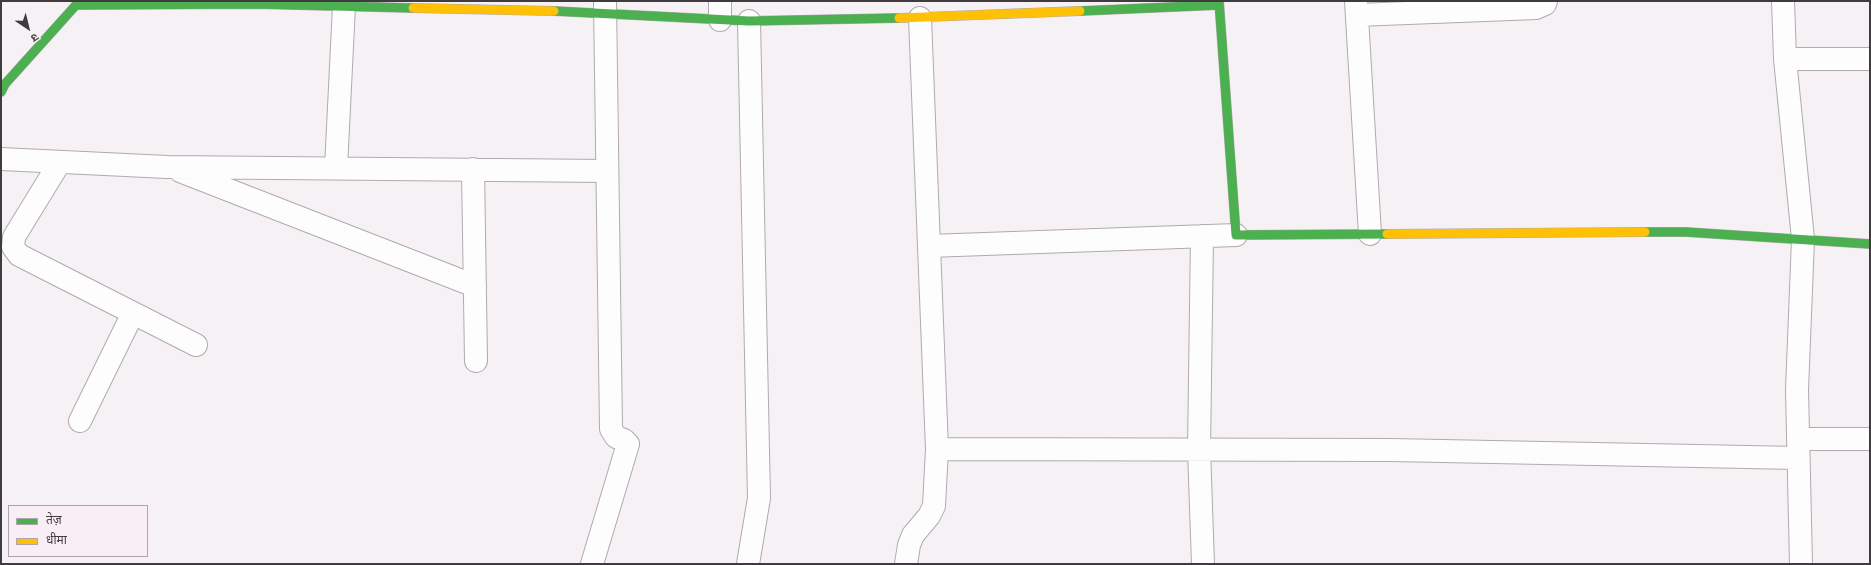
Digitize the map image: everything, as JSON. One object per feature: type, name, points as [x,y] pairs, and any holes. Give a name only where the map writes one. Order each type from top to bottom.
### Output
[{"type":"street","points":[[1370,234],[1356,8],[1536,8],[1545,4],[1546,1]]},
{"type":"street","points":[[1783,1],[1785,59],[1803,239],[1797,390],[1801,564]]},
{"type":"street","points":[[1,92],[5,84],[76,5],[256,4],[344,6],[605,7],[720,10],[749,22],[920,18],[1036,7],[1219,3],[1236,236]]},
{"type":"street","points":[[336,168],[344,6]]},
{"type":"street","points":[[592,564],[628,444],[624,440],[616,437],[611,430],[605,7]]},
{"type":"street","points":[[906,564],[909,544],[913,535],[930,516],[934,506],[937,449],[920,18]]},
{"type":"street","points":[[748,564],[759,498],[749,22]]},
{"type":"street","points":[[1785,59],[1870,59]]},
{"type":"street","points":[[1,159],[167,167],[607,171]]},
{"type":"street","points":[[60,162],[14,237],[13,248],[19,255],[196,345]]},
{"type":"street","points":[[167,167],[475,286]]},
{"type":"street","points":[[473,169],[476,361]]},
{"type":"street","points":[[929,246],[1202,236],[1686,232],[1870,244]]},
{"type":"street","points":[[1202,236],[1199,450],[1203,564]]},
{"type":"street","points":[[80,421],[133,313]]},
{"type":"street","points":[[937,449],[1798,449],[1870,439]]},
{"type":"traffic: fast","points":[[1219,1],[1236,235],[1387,234]]},
{"type":"traffic: fast","points":[[1,92],[5,84],[76,5],[257,4],[413,8]]},
{"type":"traffic: fast","points":[[1080,11],[1219,5]]},
{"type":"traffic: fast","points":[[554,11],[749,21],[899,18]]},
{"type":"traffic: fast","points":[[1645,232],[1686,232],[1870,244]]},
{"type":"traffic: slow","points":[[413,8],[554,11]]},
{"type":"traffic: slow","points":[[899,18],[1080,11]]},
{"type":"traffic: slow","points":[[1387,234],[1645,232]]}]
